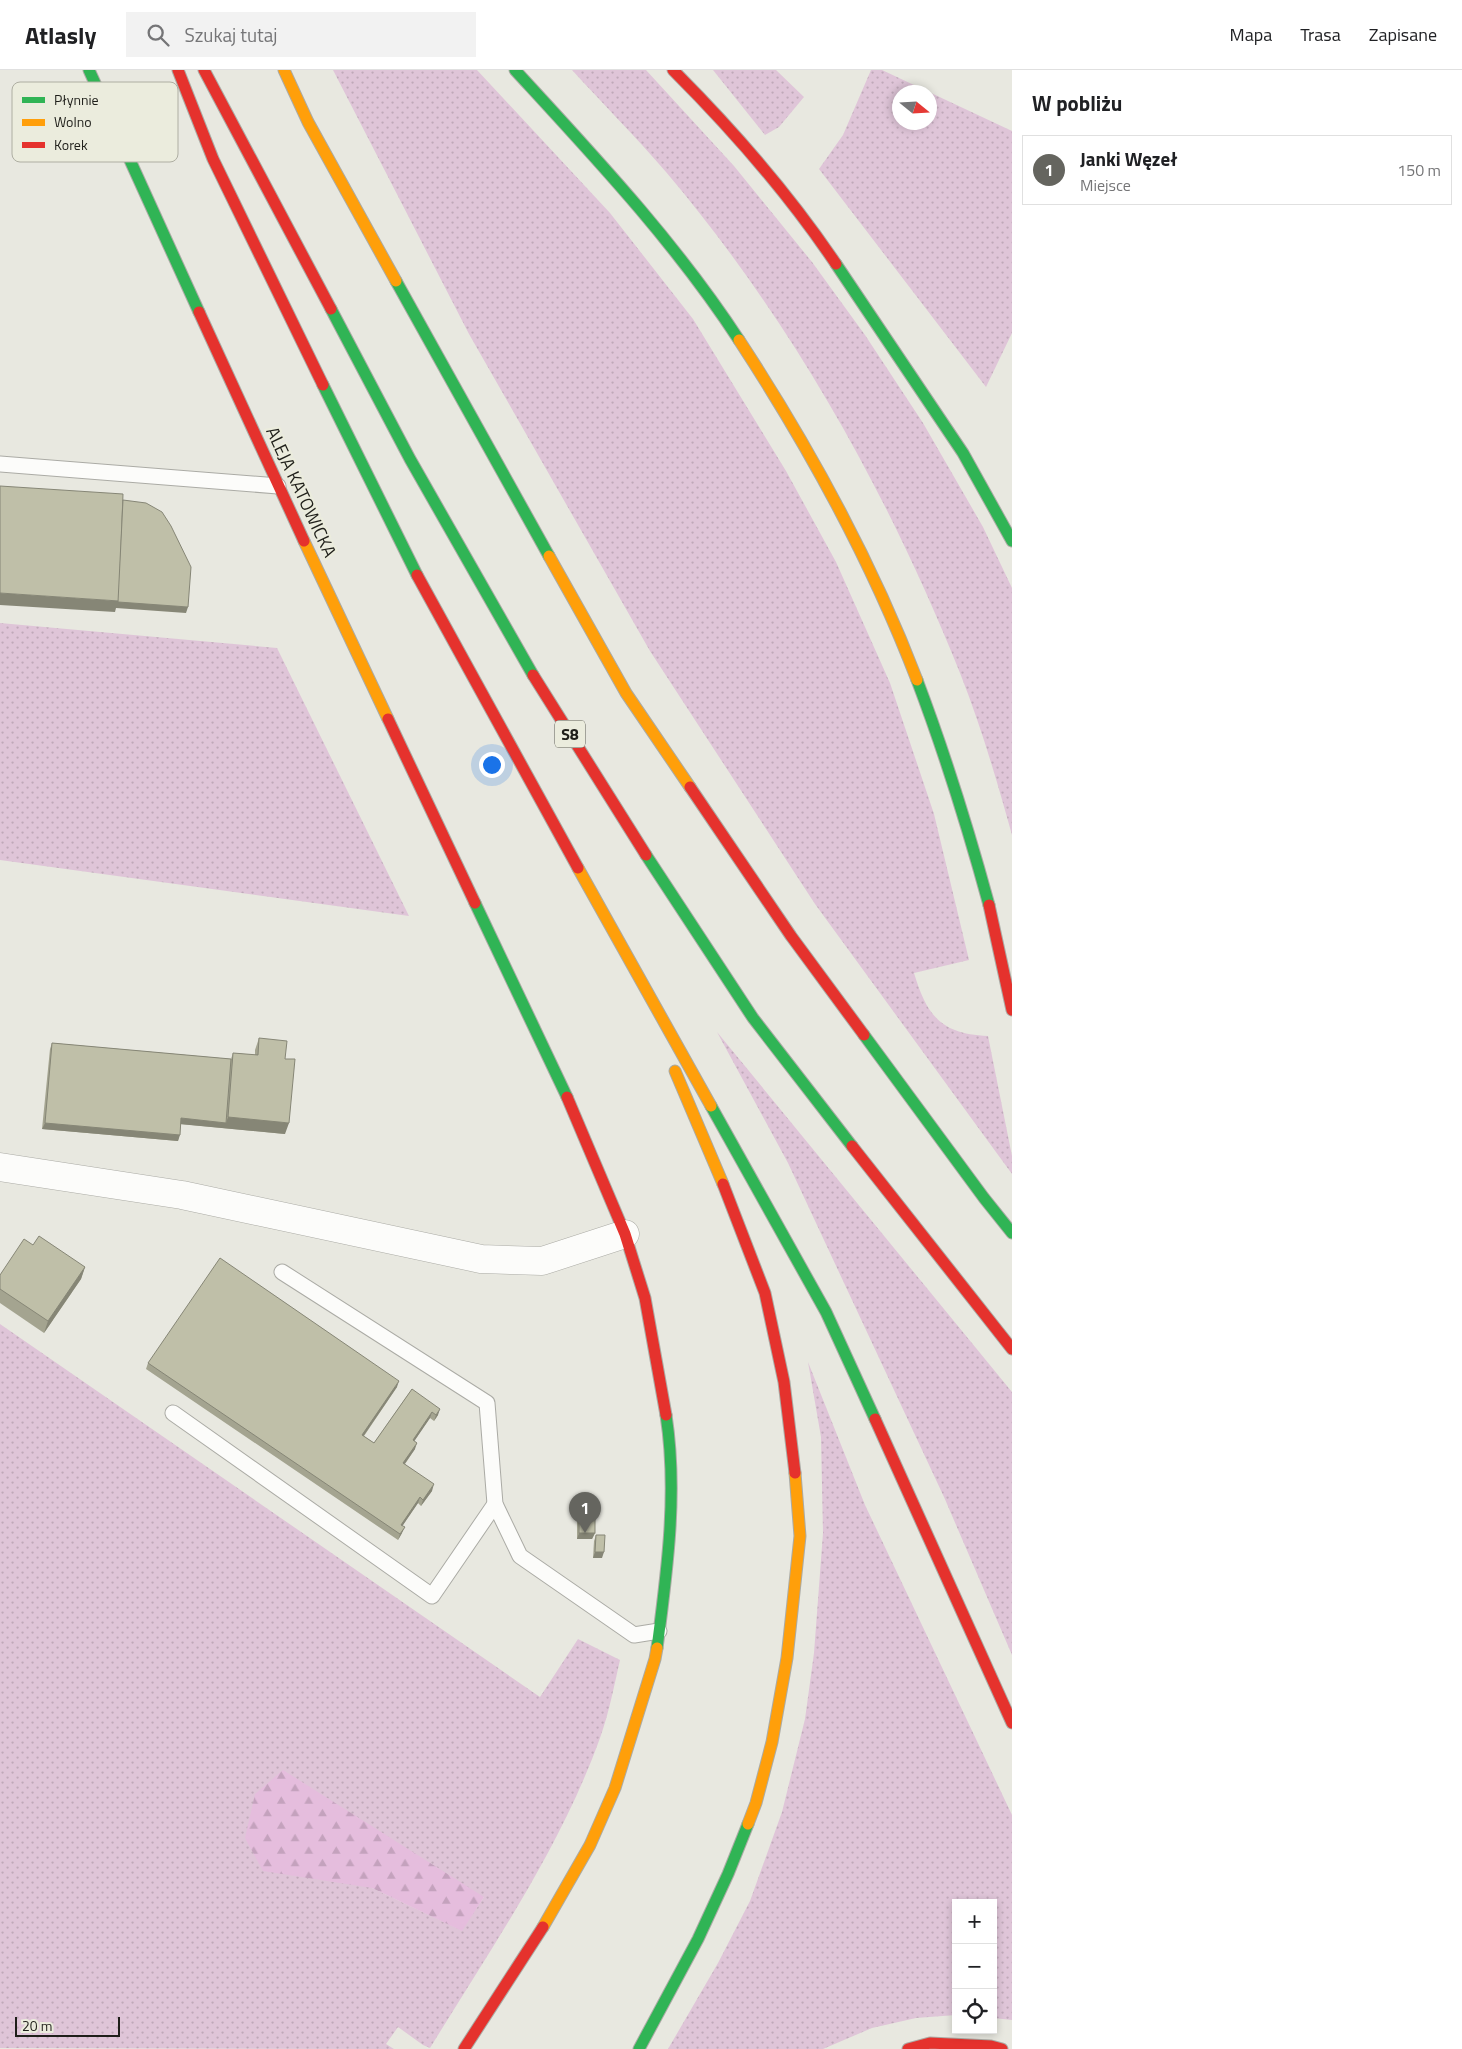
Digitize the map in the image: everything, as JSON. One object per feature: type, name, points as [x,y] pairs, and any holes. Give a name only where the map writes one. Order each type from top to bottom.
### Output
[{"type":"main road","name":"ALEJA KATOWICKA","points":[[89,70],[94,82]]},
{"type":"main road","points":[[178,70],[213,159],[402,549],[826,1312],[1012,1723]]},
{"type":"main road","name":"S8","points":[[204,70],[414,467],[515,646],[626,824],[752,1018],[1012,1349]]},
{"type":"main road","points":[[284,70],[313,131],[626,693],[791,936],[984,1198],[1012,1232]]},
{"type":"main road","points":[[515,70],[619,184],[684,263],[760,371],[821,473],[910,659],[938,734],[964,811],[987,893],[1012,1010]]},
{"type":"main road","points":[[673,70],[765,171],[823,245],[963,453],[1012,541]]},
{"type":"main road","name":"ALEJA KATOWICKA","points":[[131,162],[278,486],[568,1099],[625,1234],[644,1298],[669,1433],[671,1506],[666,1582],[659,1631],[654,1659],[615,1788],[590,1846],[557,1905],[464,2049]]},
{"type":"main road","points":[[608,921],[661,1040]]},
{"type":"main road","points":[[639,2049],[698,1939],[728,1874],[756,1803],[772,1742],[787,1658],[800,1536],[793,1454],[784,1382],[765,1293],[737,1217],[669,1058]]},
{"type":"main road","points":[[908,2049],[930,2043],[991,2046],[1002,2049]]},
{"type":"street","points":[[0,1167],[182,1195],[481,1259],[542,1261],[625,1234]]},
{"type":"lane","points":[[0,464],[278,486]]},
{"type":"lane","points":[[282,1272],[487,1403],[495,1504],[520,1556],[634,1635],[659,1631]]},
{"type":"lane","points":[[173,1413],[432,1596],[495,1504]]},
{"type":"shaded area","points":[[333,70],[477,70],[610,213],[693,319],[786,471],[836,562],[890,683],[934,814],[969,960],[914,973],[924,1001],[938,1020],[947,1027],[958,1031],[988,1036],[1012,1156],[1012,1174],[815,904],[650,651],[469,334]]},
{"type":"shaded area","points":[[572,70],[646,70],[734,166],[812,262],[865,335],[923,423],[983,527],[1012,588],[1012,835],[975,713],[932,606],[869,475],[833,411],[755,288],[712,229],[655,159]]},
{"type":"shaded area","points":[[713,70],[776,70],[804,97],[779,127],[765,135]]},
{"type":"shaded area","points":[[871,70],[882,70],[914,85],[892,85],[892,130],[937,130],[937,96],[1012,131],[1012,333],[986,387],[819,169],[843,135]]},
{"type":"shaded area","points":[[0,623],[277,648],[409,916],[0,860]]},
{"type":"shaded area","points":[[717,1032],[1012,1392],[1012,1655],[944,1497],[788,1163]]},
{"type":"shaded area","points":[[0,1324],[540,1697],[578,1639],[620,1660],[609,1709],[600,1738],[584,1779],[565,1819],[523,1897],[430,2048],[398,2027],[386,2044],[394,2049],[0,2048]],"holes":[[[372,1888],[484,1897],[461,1930]]]},
{"type":"shaded area","points":[[808,1362],[865,1505],[1012,1815],[1012,2020],[997,2018],[997,1899],[952,1899],[952,2015],[916,2018],[872,2028],[823,2049],[668,2049],[718,1963],[750,1901],[782,1812],[805,1719],[814,1653],[823,1533],[821,1437]]},
{"type":"green space","points":[[283,1770],[484,1897],[462,1931],[372,1888],[263,1871],[245,1838],[255,1794]]},
{"type":"building","points":[[0,486],[123,494],[119,601],[0,593]]},
{"type":"building","points":[[123,500],[146,503],[162,512],[171,526],[191,567],[188,607],[118,602]]},
{"type":"building","points":[[259,1038],[287,1041],[285,1059],[295,1059],[289,1123],[228,1117],[233,1053],[258,1055]]},
{"type":"building","points":[[52,1043],[231,1059],[226,1123],[181,1118],[180,1135],[45,1123]]},
{"type":"building","points":[[39,1236],[85,1267],[48,1321],[0,1289],[0,1275],[24,1239],[33,1245]]},
{"type":"building","points":[[220,1258],[399,1381],[362,1435],[374,1443],[412,1389],[440,1409],[436,1415],[432,1412],[413,1440],[417,1443],[403,1463],[434,1484],[423,1500],[420,1497],[401,1525],[405,1527],[400,1534],[148,1363]]},
{"type":"building","points":[[579,1514],[595,1514],[595,1533],[579,1533]]},
{"type":"building","points":[[596,1535],[605,1535],[604,1552],[595,1552]]},
{"type":"traffic: fast","points":[[89,70],[94,82]]},
{"type":"traffic: fast","points":[[515,70],[633,200],[688,269],[739,340]]},
{"type":"traffic: fast","points":[[131,162],[199,312]]},
{"type":"traffic: fast","points":[[836,264],[963,453],[1012,541]]},
{"type":"traffic: fast","points":[[396,281],[549,556]]},
{"type":"traffic: fast","points":[[331,309],[410,459],[533,675]]},
{"type":"traffic: fast","points":[[323,385],[417,575]]},
{"type":"traffic: fast","points":[[917,680],[956,791],[989,905]]},
{"type":"traffic: fast","points":[[646,855],[753,1018],[852,1146]]},
{"type":"traffic: fast","points":[[475,903],[567,1097]]},
{"type":"traffic: fast","points":[[864,1035],[1012,1233]]},
{"type":"traffic: fast","points":[[711,1106],[826,1312],[875,1419]]},
{"type":"traffic: fast","points":[[657,1648],[670,1532],[671,1473],[666,1415]]},
{"type":"traffic: fast","points":[[639,2049],[698,1939],[728,1874],[748,1824]]},
{"type":"traffic: slow","points":[[284,70],[308,122],[396,281]]},
{"type":"traffic: slow","points":[[739,340],[790,421],[837,505],[880,591],[917,680]]},
{"type":"traffic: slow","points":[[304,541],[388,719]]},
{"type":"traffic: slow","points":[[549,556],[626,693],[690,787]]},
{"type":"traffic: slow","points":[[578,868],[711,1106]]},
{"type":"traffic: slow","points":[[675,1071],[723,1184]]},
{"type":"traffic: slow","points":[[748,1824],[756,1803],[772,1742],[787,1658],[800,1536],[795,1473]]},
{"type":"traffic: slow","points":[[543,1927],[590,1845],[615,1788],[657,1648]]},
{"type":"traffic: jam","points":[[178,70],[213,159],[323,385]]},
{"type":"traffic: jam","points":[[204,70],[331,309]]},
{"type":"traffic: jam","points":[[673,70],[717,115],[759,163],[799,212],[836,264]]},
{"type":"traffic: jam","points":[[199,312],[304,541]]},
{"type":"traffic: jam","points":[[417,575],[578,868]]},
{"type":"traffic: jam","points":[[533,675],[646,855]]},
{"type":"traffic: jam","points":[[388,719],[475,903]]},
{"type":"traffic: jam","points":[[690,787],[791,936],[864,1035]]},
{"type":"traffic: jam","points":[[989,905],[1012,1010]]},
{"type":"traffic: jam","points":[[567,1097],[625,1234],[645,1298],[666,1415]]},
{"type":"traffic: jam","points":[[852,1146],[1012,1349]]},
{"type":"traffic: jam","points":[[723,1184],[765,1293],[784,1382],[795,1473]]},
{"type":"traffic: jam","points":[[875,1419],[1012,1723]]},
{"type":"traffic: jam","points":[[464,2049],[543,1927]]},
{"type":"traffic: jam","points":[[908,2049],[930,2043],[991,2046],[1002,2049]]},
{"type":"place","name":"Janki Węzeł","points":[[585,1533]]}]
